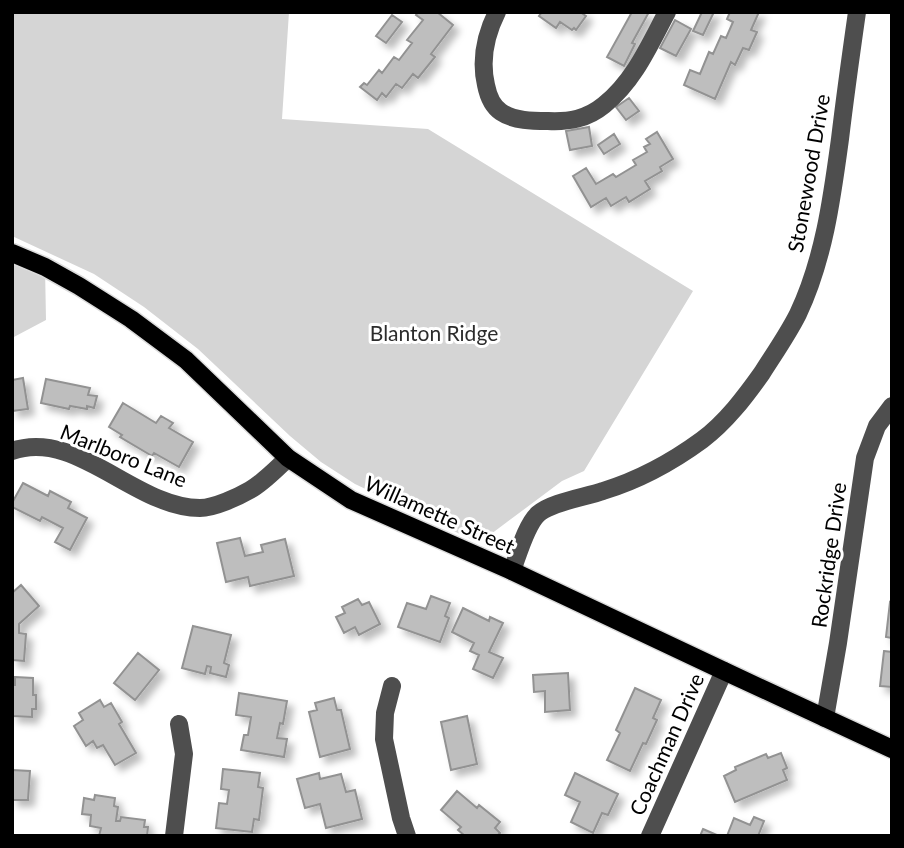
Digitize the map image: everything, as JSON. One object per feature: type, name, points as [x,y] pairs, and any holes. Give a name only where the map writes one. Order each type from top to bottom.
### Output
[{"type":"main road","name":"Willamette Street","points":[[12,253],[45,267],[131,319],[186,360],[288,458],[351,500],[512,571],[892,748]]},
{"type":"street","points":[[497,12],[489,27],[482,60],[485,83],[492,102],[499,111],[520,119],[562,121],[585,116],[603,106],[616,94],[638,66],[667,12]]},
{"type":"street","name":"Stonewood Drive","points":[[512,571],[529,527],[537,514],[549,507],[636,479],[704,439],[729,416],[773,356],[797,314],[812,278],[825,232],[857,12]]},
{"type":"street","name":"Rockridge Drive","points":[[825,718],[865,458],[877,426],[892,406]]},
{"type":"street","name":"Marlboro Lane","points":[[12,451],[44,447],[66,452],[149,495],[170,503],[201,508],[229,500],[251,489],[288,458]]},
{"type":"street","name":"Coachman Drive","points":[[650,836],[724,671]]},
{"type":"street","points":[[392,686],[385,713],[384,739],[407,836]]},
{"type":"street","points":[[174,836],[184,754],[179,724]]},
{"type":"green space","name":"Blanton Ridge","points":[[12,12],[289,12],[282,119],[428,129],[693,291],[584,471],[562,481],[479,543],[355,484],[321,462],[198,349],[144,307],[94,274],[12,236]]},
{"type":"green space","points":[[12,255],[45,267],[46,320],[12,338]]},
{"type":"building","points":[[418,12],[437,12],[453,25],[431,54],[435,57],[418,78],[413,74],[402,88],[396,84],[386,97],[382,93],[377,100],[360,87],[364,83],[367,85],[379,70],[382,73],[394,57],[399,60],[412,43],[407,40],[423,20],[416,15]]},
{"type":"building","points":[[542,12],[584,12],[586,16],[576,30],[572,30],[560,22],[556,28],[539,16]]},
{"type":"building","points":[[632,12],[649,12],[632,43],[635,44],[624,66],[607,57]]},
{"type":"building","points":[[702,12],[714,12],[703,35],[693,31]]},
{"type":"building","points":[[730,12],[759,12],[751,30],[757,32],[749,50],[743,48],[735,65],[731,62],[715,99],[684,85],[690,70],[700,74],[709,52],[713,54],[721,36],[726,38],[733,22],[727,19]]},
{"type":"building","points":[[392,15],[402,22],[386,43],[376,36]]},
{"type":"building","points":[[675,20],[691,29],[676,56],[660,48]]},
{"type":"building","points":[[629,98],[639,111],[626,120],[616,107]]},
{"type":"building","points":[[589,127],[592,146],[570,150],[566,131]]},
{"type":"building","points":[[657,132],[673,159],[660,167],[662,171],[645,181],[650,189],[629,202],[626,197],[611,206],[606,198],[591,207],[573,176],[586,168],[596,184],[613,174],[616,177],[636,165],[633,160],[647,152],[644,147],[650,144],[646,139]]},
{"type":"building","points":[[614,134],[620,144],[604,154],[598,145]]},
{"type":"building","points":[[23,378],[28,409],[12,411],[12,380]]},
{"type":"building","points":[[46,379],[90,388],[88,395],[97,396],[94,408],[70,406],[69,409],[41,403]]},
{"type":"building","points":[[123,403],[156,423],[161,416],[173,423],[169,428],[193,442],[179,467],[154,453],[152,456],[120,437],[122,435],[109,427]]},
{"type":"building","points":[[23,483],[48,496],[50,491],[71,502],[68,508],[87,518],[70,550],[55,542],[63,528],[42,517],[40,521],[12,507]]},
{"type":"building","points":[[240,538],[245,556],[263,552],[261,545],[285,539],[294,576],[250,586],[248,577],[226,582],[217,543]]},
{"type":"building","points":[[21,585],[39,606],[19,624],[19,633],[26,634],[24,661],[12,660],[12,593]]},
{"type":"building","points":[[431,596],[450,603],[445,616],[449,618],[440,642],[398,627],[407,603],[426,609]]},
{"type":"building","points":[[358,599],[362,605],[369,602],[380,624],[359,635],[355,627],[344,633],[336,617],[345,613],[342,607]]},
{"type":"building","points":[[890,602],[892,603],[892,638],[886,637]]},
{"type":"building","points":[[463,608],[489,621],[490,617],[503,623],[489,652],[503,658],[493,678],[473,669],[479,655],[470,651],[474,643],[452,632]]},
{"type":"building","points":[[193,626],[231,635],[224,663],[229,665],[226,677],[210,673],[211,667],[207,666],[205,674],[182,668]]},
{"type":"building","points":[[884,651],[892,652],[892,687],[880,686]]},
{"type":"building","points":[[138,653],[159,670],[135,700],[114,683]]},
{"type":"building","points":[[568,673],[570,710],[545,712],[545,691],[534,692],[533,675]]},
{"type":"building","points":[[15,677],[33,678],[36,709],[32,709],[32,717],[12,716],[12,685],[15,685]]},
{"type":"building","points":[[635,688],[661,700],[653,718],[657,720],[630,771],[607,760],[620,733],[616,730]]},
{"type":"building","points":[[239,693],[287,701],[283,724],[280,723],[277,738],[287,739],[284,757],[241,750],[244,735],[248,735],[251,717],[236,715]]},
{"type":"building","points":[[334,698],[337,710],[341,710],[350,749],[320,757],[309,712],[317,710],[315,703]]},
{"type":"building","points":[[100,700],[104,707],[111,703],[122,722],[119,724],[136,753],[115,765],[103,745],[97,748],[93,741],[86,746],[74,726],[83,720],[79,713]]},
{"type":"building","points":[[467,716],[477,764],[451,770],[441,722]]},
{"type":"building","points":[[781,753],[787,768],[783,770],[787,780],[735,802],[724,776],[736,770],[735,767],[766,754],[768,758]]},
{"type":"building","points":[[223,769],[260,773],[258,787],[263,788],[259,820],[254,819],[252,832],[216,828],[219,803],[227,804],[229,790],[221,789]]},
{"type":"building","points":[[12,770],[30,771],[28,800],[12,800]]},
{"type":"building","points":[[319,773],[320,779],[341,774],[346,792],[355,790],[362,819],[326,828],[320,804],[305,808],[297,779]]},
{"type":"building","points":[[575,773],[618,794],[608,815],[602,813],[593,833],[571,822],[580,802],[565,795]]},
{"type":"building","points":[[457,791],[500,822],[495,828],[500,833],[497,836],[465,836],[458,830],[461,827],[441,810]]},
{"type":"building","points":[[95,795],[115,798],[114,806],[118,807],[116,821],[120,821],[121,817],[145,820],[144,827],[148,827],[147,836],[99,836],[101,828],[90,826],[91,815],[82,814],[84,798],[94,800]]},
{"type":"building","points":[[754,817],[764,821],[758,836],[727,836],[734,818],[750,825]]},
{"type":"building","points":[[703,829],[719,836],[700,836]]}]
